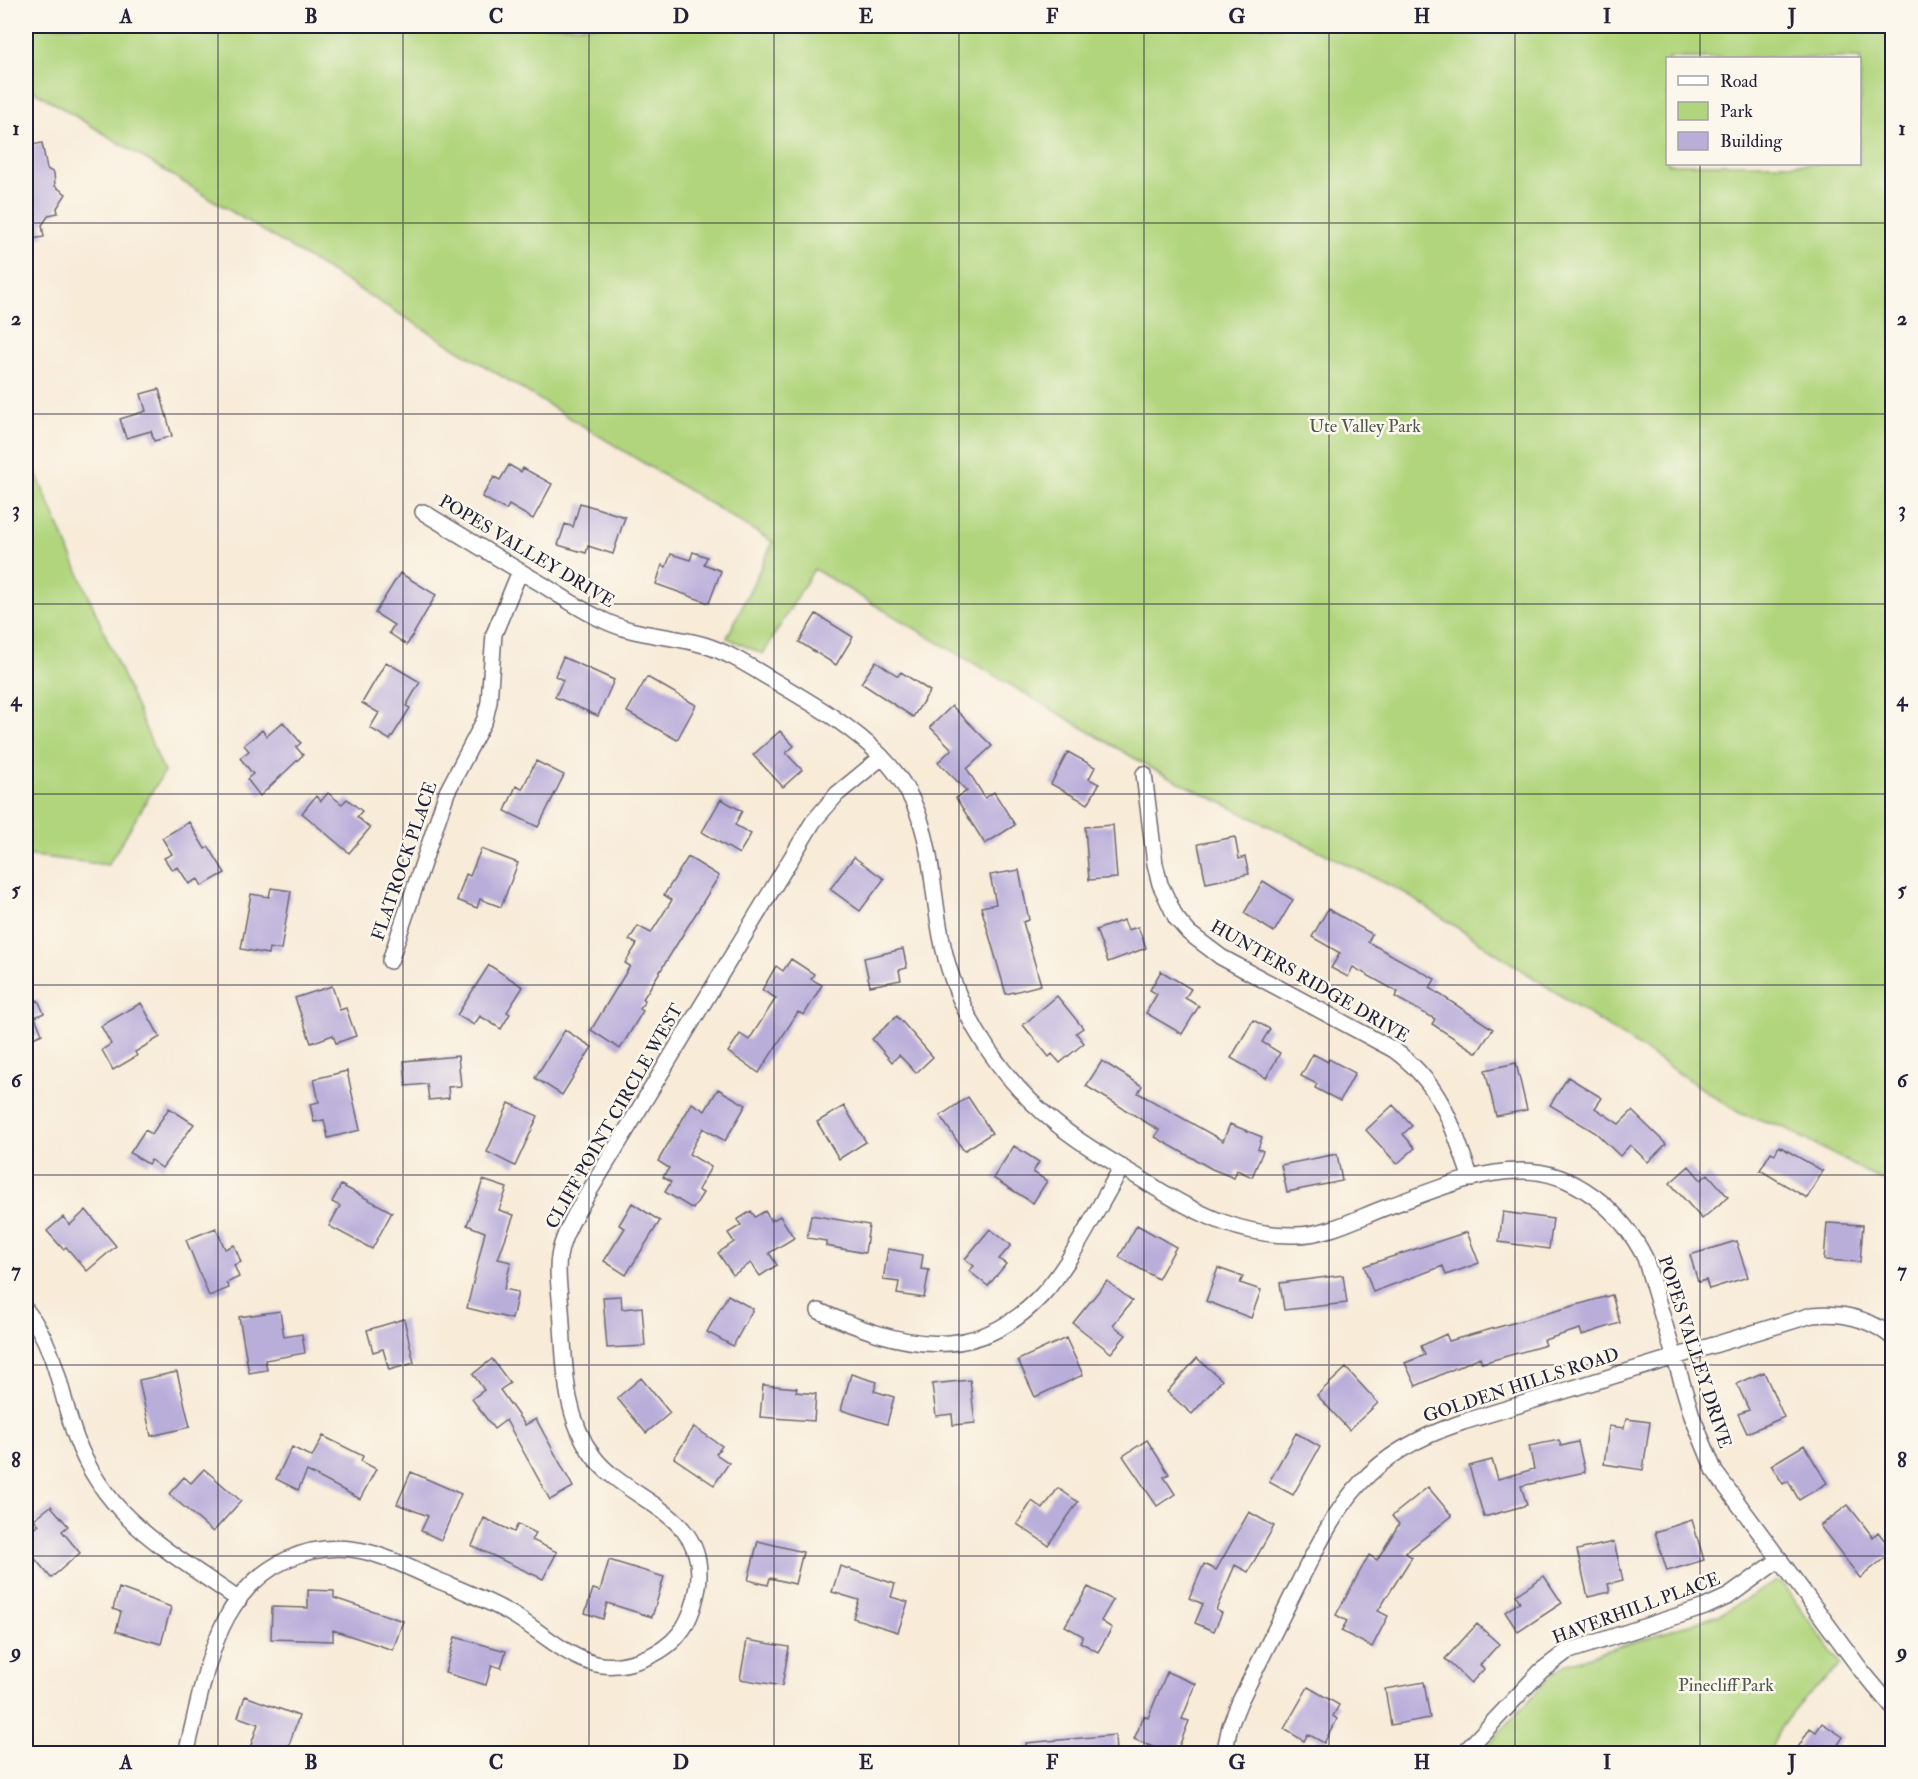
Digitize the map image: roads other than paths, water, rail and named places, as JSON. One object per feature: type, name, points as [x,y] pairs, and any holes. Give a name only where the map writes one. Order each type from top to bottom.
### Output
[{"type":"street","name":"POPES VALLEY DRIVE","points":[[423,512],[600,619],[642,634],[683,639],[731,656],[836,718],[882,757],[898,778],[921,820],[932,862],[943,946],[954,986],[977,1031],[993,1056],[1027,1098],[1076,1138],[1122,1167],[1211,1219],[1258,1233],[1297,1235],[1341,1226],[1471,1179],[1520,1170],[1539,1172],[1576,1185],[1607,1208],[1637,1241],[1645,1258],[1701,1444],[1715,1472],[1861,1670],[1893,1707]]},
{"type":"street","name":"FLATROCK PLACE","points":[[390,962],[447,792],[485,719],[489,702],[494,634],[520,571]]},
{"type":"street","name":"CLIFF POINT CIRCLE WEST","points":[[186,1754],[226,1618],[239,1600],[267,1570],[284,1560],[314,1551],[349,1550],[372,1553],[487,1601],[527,1623],[579,1658],[598,1664],[621,1664],[643,1658],[679,1635],[696,1598],[699,1579],[697,1558],[689,1539],[676,1521],[615,1478],[602,1466],[584,1442],[574,1423],[566,1377],[558,1260],[563,1238],[813,822],[837,794],[882,757]]},
{"type":"street","name":"HUNTERS RIDGE DRIVE","points":[[1144,774],[1155,864],[1160,884],[1176,918],[1189,933],[1221,957],[1394,1050],[1409,1061],[1424,1075],[1445,1107],[1471,1179]]},
{"type":"street","points":[[819,1311],[881,1337],[926,1344],[970,1340],[990,1333],[1024,1311],[1055,1279],[1122,1167]]},
{"type":"street","points":[[26,1310],[54,1355],[72,1427],[84,1457],[115,1506],[149,1539],[239,1600]]},
{"type":"street","name":"GOLDEN HILLS ROAD","points":[[1224,1754],[1240,1701],[1336,1511],[1365,1477],[1401,1450],[1433,1432],[1788,1321],[1831,1313],[1869,1322],[1893,1337]]},
{"type":"street","name":"HAVERHILL PLACE","points":[[1464,1754],[1541,1671],[1566,1652],[1705,1607],[1729,1596],[1780,1559]]},
{"type":"park label","name":"Ute Valley Park","points":[[1365,426]]},
{"type":"park label","name":"Pinecliff Park","points":[[1726,1685]]}]
